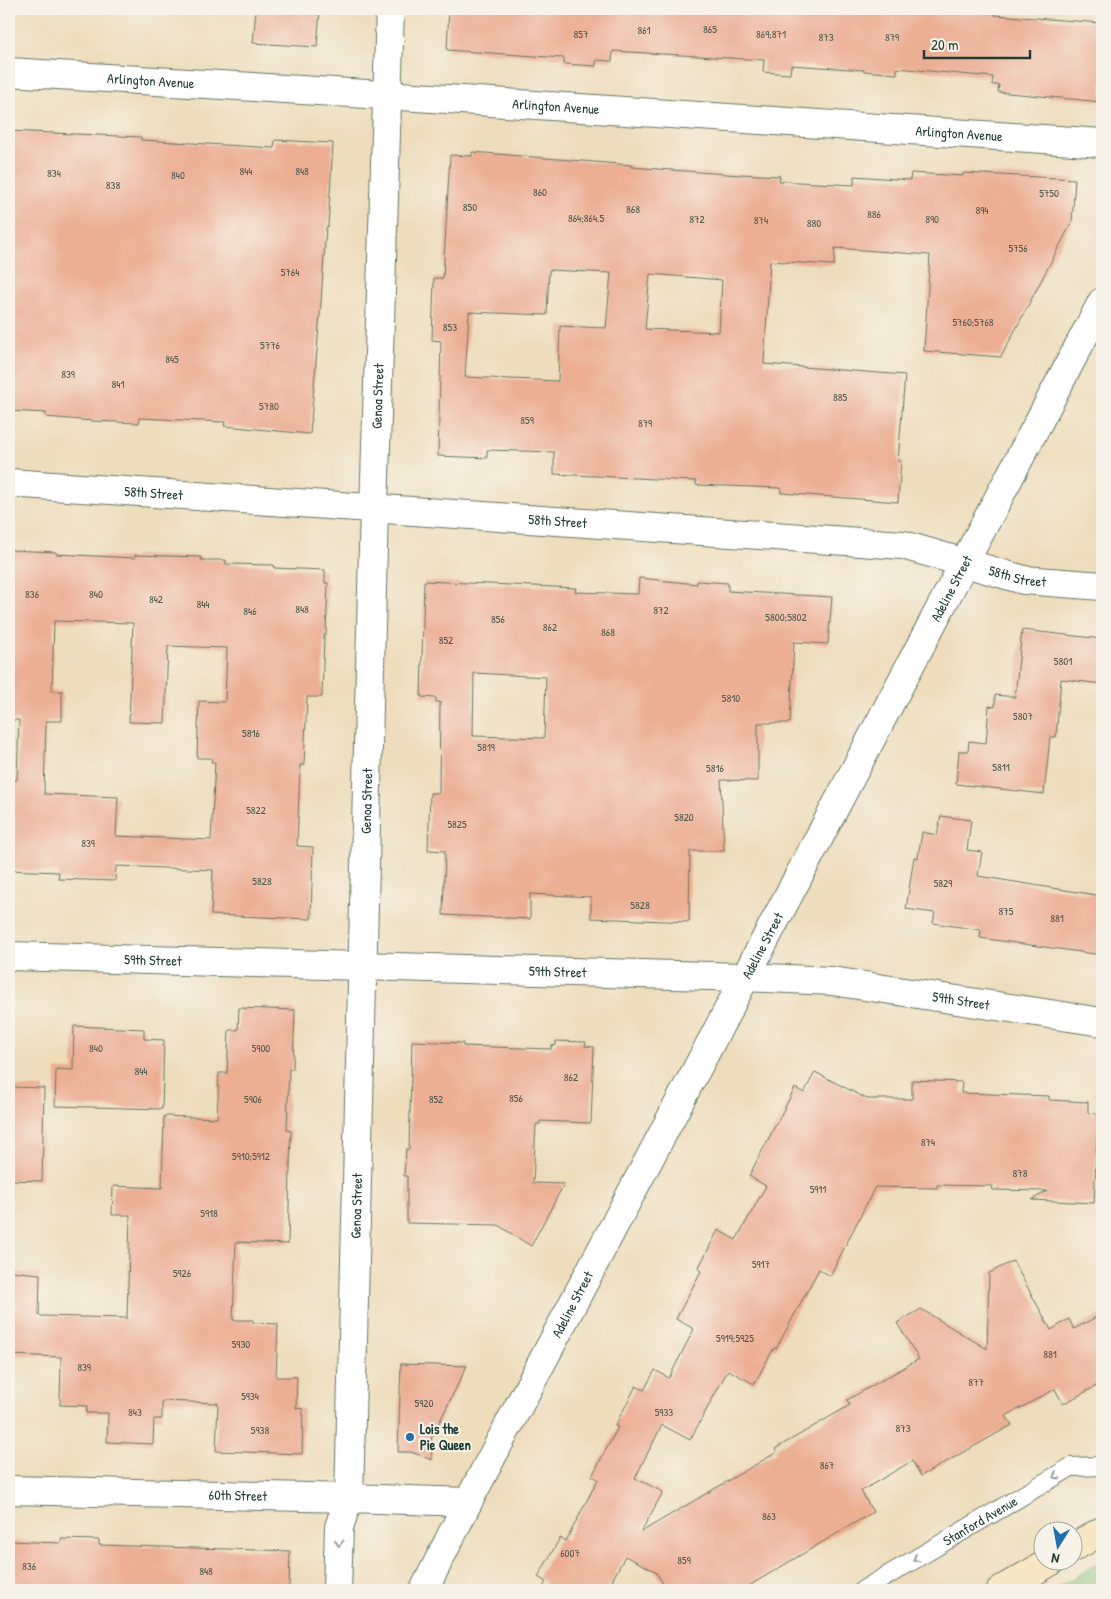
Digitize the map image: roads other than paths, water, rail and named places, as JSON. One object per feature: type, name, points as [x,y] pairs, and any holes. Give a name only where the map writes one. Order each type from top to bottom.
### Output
[{"type":"main road","points":[[1084,1541],[1102,1530]]},
{"type":"main road","points":[[1001,1590],[1034,1571]]},
{"type":"street","name":"Genoa Street","points":[[337,1590],[339,1527],[349,1498],[374,509],[390,9]]},
{"type":"street","name":"Arlington Avenue","points":[[9,72],[387,95],[1102,144]]},
{"type":"street","name":"Adeline Street","points":[[424,1590],[468,1502],[744,977],[966,563],[1102,302]]},
{"type":"street","name":"58th Street","points":[[9,483],[903,545],[1024,580],[1102,586]]},
{"type":"street","name":"59th Street","points":[[9,956],[744,977],[832,982],[1102,1022]]},
{"type":"street","name":"60th Street","points":[[9,1490],[468,1502]]},
{"type":"lane","name":"Stanford Avenue","points":[[863,1590],[1071,1467],[1102,1466]]},
{"type":"place","name":"Lois the Pie Queen","points":[[410,1437]]}]
